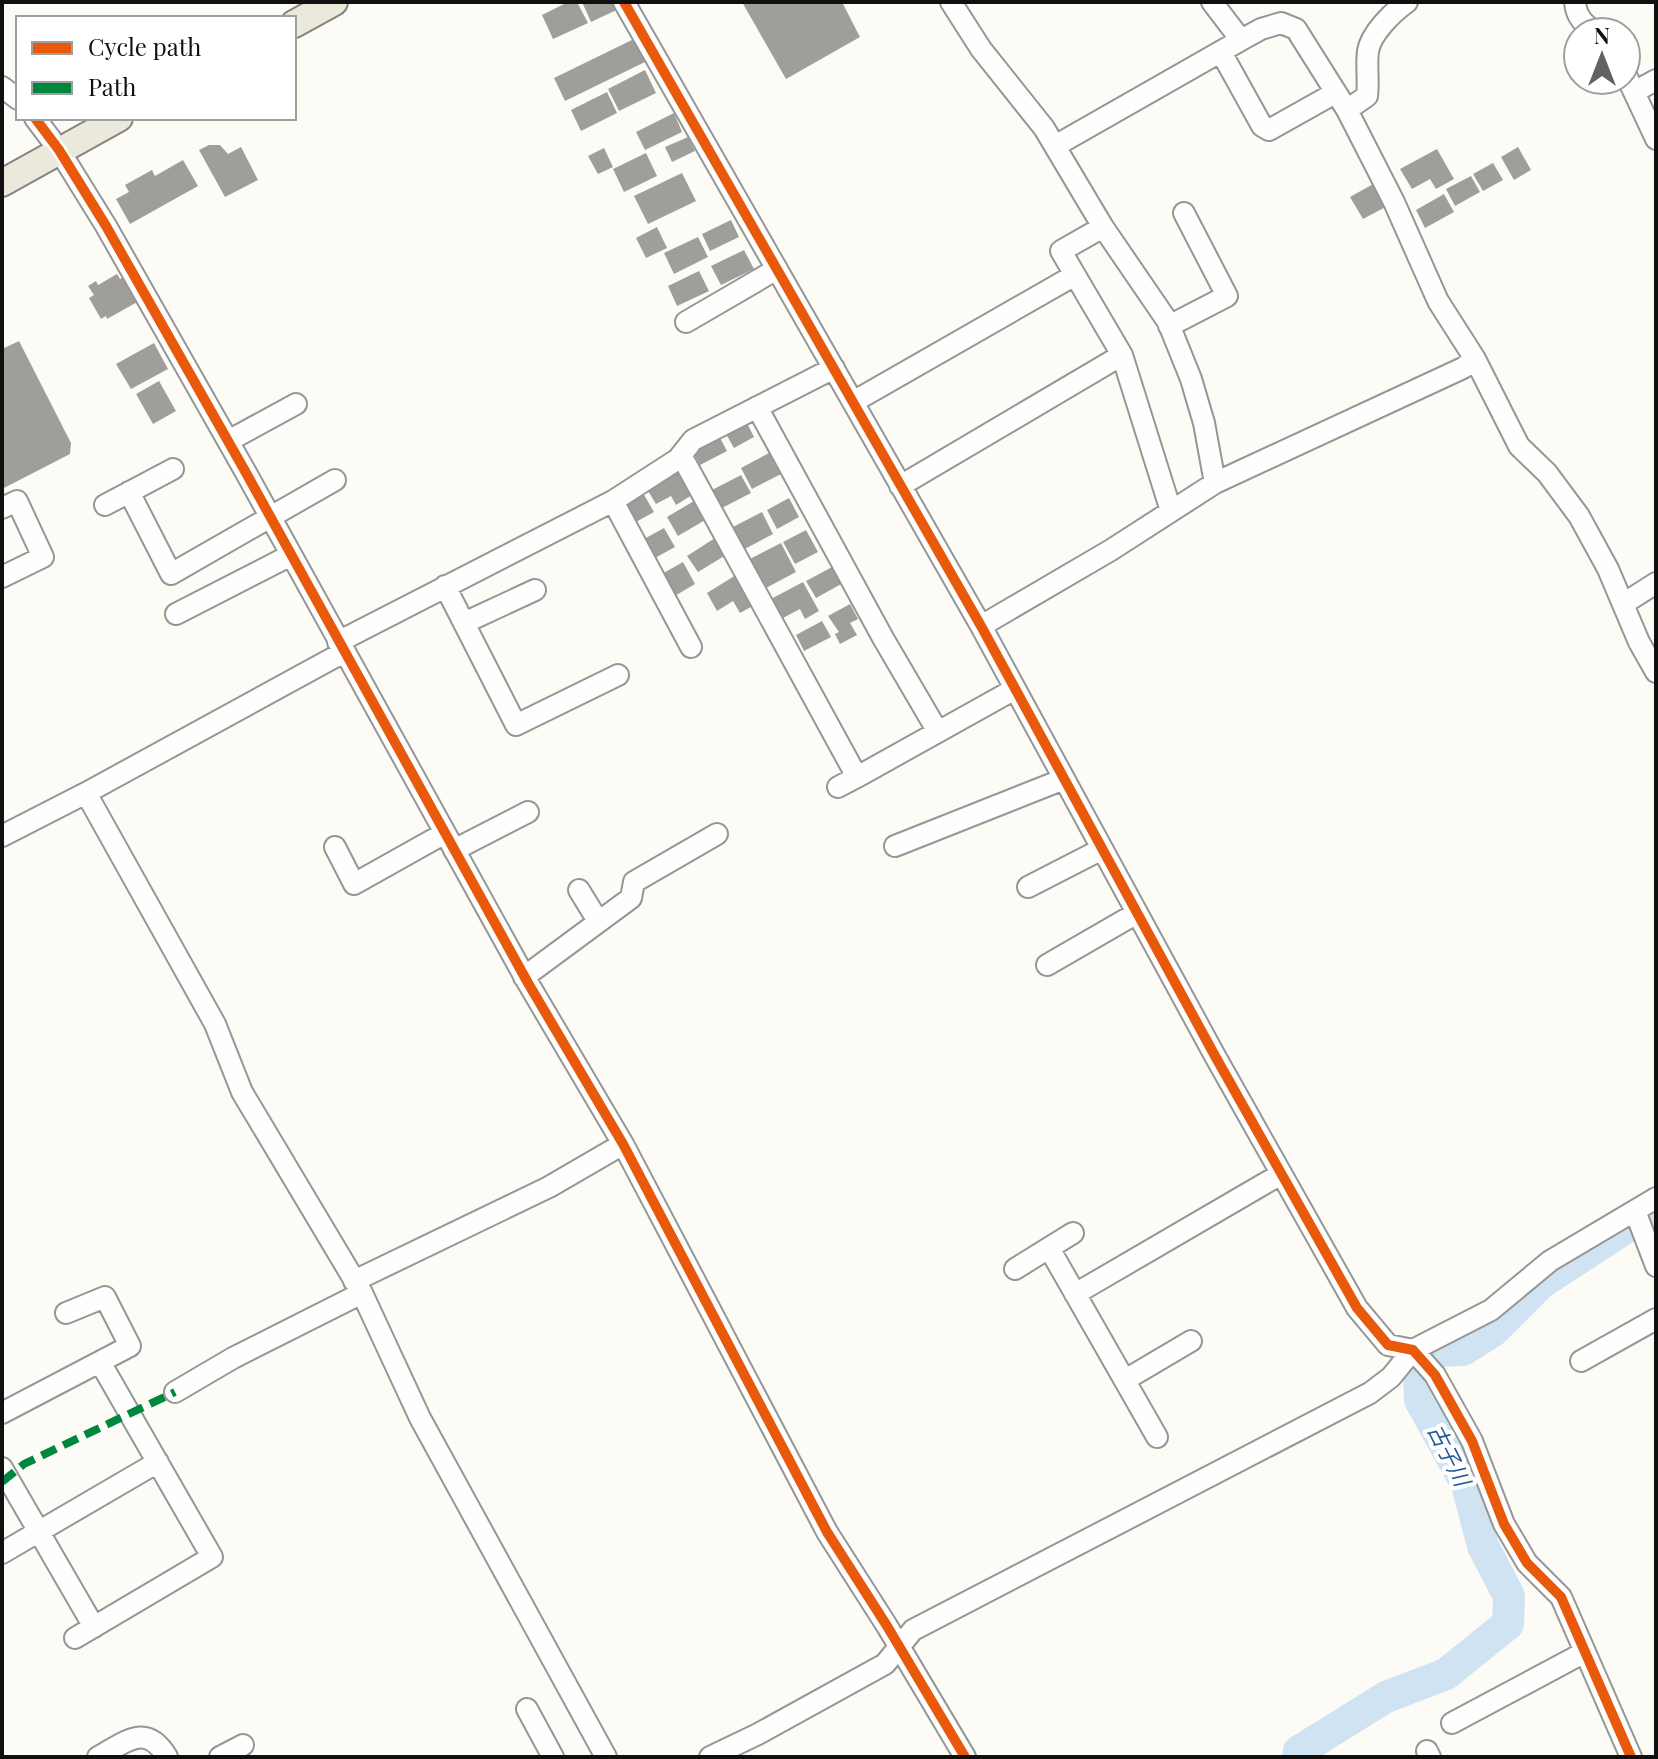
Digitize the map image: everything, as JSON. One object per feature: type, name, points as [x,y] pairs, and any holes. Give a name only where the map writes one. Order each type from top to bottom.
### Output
[{"type":"main road","points":[[296,23],[334,2]]},
{"type":"main road","points":[[2,183],[115,120]]},
{"type":"street","points":[[624,2],[981,626],[1357,1308],[1388,1345],[1416,1352],[1435,1375],[1472,1441],[1504,1524],[1527,1563],[1561,1597],[1631,1757]]},
{"type":"street","points":[[951,2],[981,49],[1044,128],[1103,227],[1169,326],[1191,379],[1204,423],[1215,483]]},
{"type":"street","points":[[1212,2],[1241,40]]},
{"type":"street","points":[[1347,110],[1367,96],[1368,50],[1374,36],[1407,2]]},
{"type":"street","points":[[1055,146],[1261,29],[1281,23],[1296,29],[1347,110],[1394,202],[1438,301],[1475,359],[1519,446],[1547,473],[1579,516],[1656,672]]},
{"type":"street","points":[[1221,52],[1262,126],[1269,130],[1335,93]]},
{"type":"street","points":[[1636,96],[1656,139]]},
{"type":"street","points":[[36,120],[59,150],[228,441],[524,977],[623,1144],[827,1532],[965,1757]]},
{"type":"street","points":[[1169,326],[1227,296],[1184,213]]},
{"type":"street","points":[[1103,227],[1061,251],[1122,355],[1171,511]]},
{"type":"street","points":[[686,322],[777,269]]},
{"type":"street","points":[[853,402],[1075,275]]},
{"type":"street","points":[[900,486],[1122,355]]},
{"type":"street","points":[[981,626],[1111,550],[1215,483],[1463,368],[1475,359]]},
{"type":"street","points":[[2,836],[86,793],[445,586],[613,501],[681,455],[693,440],[834,368]]},
{"type":"street","points":[[228,441],[296,404]]},
{"type":"street","points":[[757,407],[938,732]]},
{"type":"street","points":[[681,455],[857,777]]},
{"type":"street","points":[[105,505],[173,469]]},
{"type":"street","points":[[129,492],[171,574],[335,480]]},
{"type":"street","points":[[2,508],[17,501],[43,557],[2,577]]},
{"type":"street","points":[[613,501],[691,647]]},
{"type":"street","points":[[176,614],[291,555]]},
{"type":"street","points":[[1623,604],[1656,583]]},
{"type":"street","points":[[445,586],[516,725],[618,675]]},
{"type":"street","points":[[464,623],[535,590]]},
{"type":"street","points":[[838,787],[1015,689]]},
{"type":"street","points":[[895,846],[1064,779]]},
{"type":"street","points":[[86,793],[215,1024],[242,1092],[358,1287],[420,1418],[606,1757]]},
{"type":"street","points":[[335,847],[354,884],[449,841],[528,812]]},
{"type":"street","points":[[524,977],[631,898],[634,882],[717,834]]},
{"type":"street","points":[[1028,887],[1102,849]]},
{"type":"street","points":[[579,890],[598,921]]},
{"type":"street","points":[[1047,965],[1137,913]]},
{"type":"street","points":[[175,1392],[358,1287],[549,1187],[623,1144]]},
{"type":"street","points":[[1075,1294],[1281,1174]]},
{"type":"street","points":[[710,1757],[885,1664],[913,1630],[1370,1393],[1416,1352],[1491,1310],[1550,1261],[1656,1198]]},
{"type":"street","points":[[1635,1211],[1656,1266]]},
{"type":"street","points":[[1015,1269],[1073,1233]]},
{"type":"street","points":[[1049,1248],[1157,1437]]},
{"type":"street","points":[[2,1413],[130,1346],[105,1297],[66,1313]]},
{"type":"street","points":[[1581,1361],[1656,1319]]},
{"type":"street","points":[[1125,1380],[1191,1341]]},
{"type":"street","points":[[75,1638],[212,1557],[100,1362]]},
{"type":"street","points":[[2,1553],[158,1462]]},
{"type":"street","points":[[2,1468],[94,1627]]},
{"type":"street","points":[[1452,1723],[1585,1652]]},
{"type":"street","points":[[527,1709],[553,1757]]},
{"type":"street","points":[[98,1757],[144,1736],[159,1743],[167,1757]]},
{"type":"street","points":[[220,1757],[243,1745]]},
{"type":"building","points":[[568,2],[577,2],[588,23],[553,39],[542,15]]},
{"type":"building","points":[[582,2],[623,2],[625,6],[591,22]]},
{"type":"building","points":[[742,2],[842,2],[860,37],[786,79]]},
{"type":"building","points":[[638,37],[649,60],[565,101],[554,78]]},
{"type":"building","points":[[645,70],[656,93],[619,111],[608,89]]},
{"type":"building","points":[[607,92],[617,113],[581,131],[571,110]]},
{"type":"building","points":[[674,113],[682,132],[645,150],[636,132]]},
{"type":"building","points":[[688,137],[695,151],[672,162],[665,147]]},
{"type":"building","points":[[209,145],[220,145],[228,154],[241,147],[258,180],[225,197],[199,150]]},
{"type":"building","points":[[1518,147],[1531,170],[1514,180],[1501,157]]},
{"type":"building","points":[[604,148],[613,167],[598,174],[588,156]]},
{"type":"building","points":[[1437,149],[1454,179],[1436,189],[1430,179],[1412,189],[1400,169]]},
{"type":"building","points":[[646,153],[657,176],[624,192],[613,169]]},
{"type":"building","points":[[183,160],[198,186],[130,224],[116,199],[129,192],[125,185],[152,170],[155,176]]},
{"type":"building","points":[[1493,163],[1503,180],[1483,191],[1473,174]]},
{"type":"building","points":[[682,173],[696,201],[648,224],[634,196]]},
{"type":"building","points":[[1471,176],[1480,192],[1455,206],[1446,189]]},
{"type":"building","points":[[1382,179],[1395,202],[1363,219],[1350,197]]},
{"type":"building","points":[[1444,194],[1454,212],[1425,228],[1416,210]]},
{"type":"building","points":[[731,220],[739,237],[710,251],[702,234]]},
{"type":"building","points":[[657,227],[667,248],[646,258],[636,238]]},
{"type":"building","points":[[698,237],[708,257],[674,274],[664,253]]},
{"type":"building","points":[[744,250],[754,269],[721,285],[711,266]]},
{"type":"building","points":[[699,271],[709,291],[677,306],[668,286]]},
{"type":"building","points":[[117,274],[120,279],[125,276],[139,301],[107,319],[106,316],[101,319],[89,298],[94,295],[88,286],[96,281],[98,285]]},
{"type":"building","points":[[19,341],[71,443],[70,454],[2,489],[2,349]]},
{"type":"building","points":[[154,343],[168,369],[131,389],[116,364]]},
{"type":"building","points":[[159,381],[176,411],[153,424],[136,394]]},
{"type":"building","points":[[747,423],[754,437],[734,448],[726,434]]},
{"type":"building","points":[[719,436],[727,451],[700,465],[692,450]]},
{"type":"building","points":[[769,453],[781,474],[752,489],[741,468]]},
{"type":"building","points":[[676,468],[692,495],[676,505],[671,496],[656,504],[645,486]]},
{"type":"building","points":[[741,475],[751,493],[720,509],[710,491]]},
{"type":"building","points":[[643,493],[654,512],[634,523],[623,505]]},
{"type":"building","points":[[789,498],[799,517],[777,529],[767,510]]},
{"type":"building","points":[[694,501],[705,520],[678,536],[667,517]]},
{"type":"building","points":[[762,512],[773,534],[741,551],[729,529]]},
{"type":"building","points":[[664,528],[675,547],[655,558],[644,539]]},
{"type":"building","points":[[806,530],[818,552],[795,564],[783,542]]},
{"type":"building","points":[[715,538],[726,555],[698,572],[687,556]]},
{"type":"building","points":[[781,543],[796,572],[764,589],[748,560]]},
{"type":"building","points":[[683,562],[695,584],[673,597],[660,575]]},
{"type":"building","points":[[834,566],[843,583],[816,598],[806,581]]},
{"type":"building","points":[[736,575],[756,604],[740,613],[733,601],[717,611],[707,593]]},
{"type":"building","points":[[803,582],[819,611],[805,619],[800,609],[781,619],[771,599]]},
{"type":"building","points":[[850,604],[858,619],[850,623],[857,635],[840,644],[835,634],[839,632],[828,616]]},
{"type":"building","points":[[822,621],[831,637],[804,651],[796,635]]},
{"type":"waterway","name":"古子川","points":[[1298,1757],[1299,1751],[1386,1697],[1446,1674],[1508,1624],[1509,1596],[1483,1546],[1467,1485],[1420,1400],[1419,1370],[1436,1351],[1463,1350],[1493,1331],[1541,1283],[1656,1208]]},
{"type":"marked path","points":[[2,1482],[24,1464],[175,1392]]},
{"type":"cycle path","points":[[624,2],[981,626],[1215,1056],[1357,1308],[1388,1345],[1413,1350],[1435,1375],[1472,1441],[1504,1524],[1527,1563],[1561,1597],[1631,1757]]},
{"type":"cycle path","points":[[36,120],[106,226],[528,983],[623,1144],[827,1532],[965,1757]]}]
